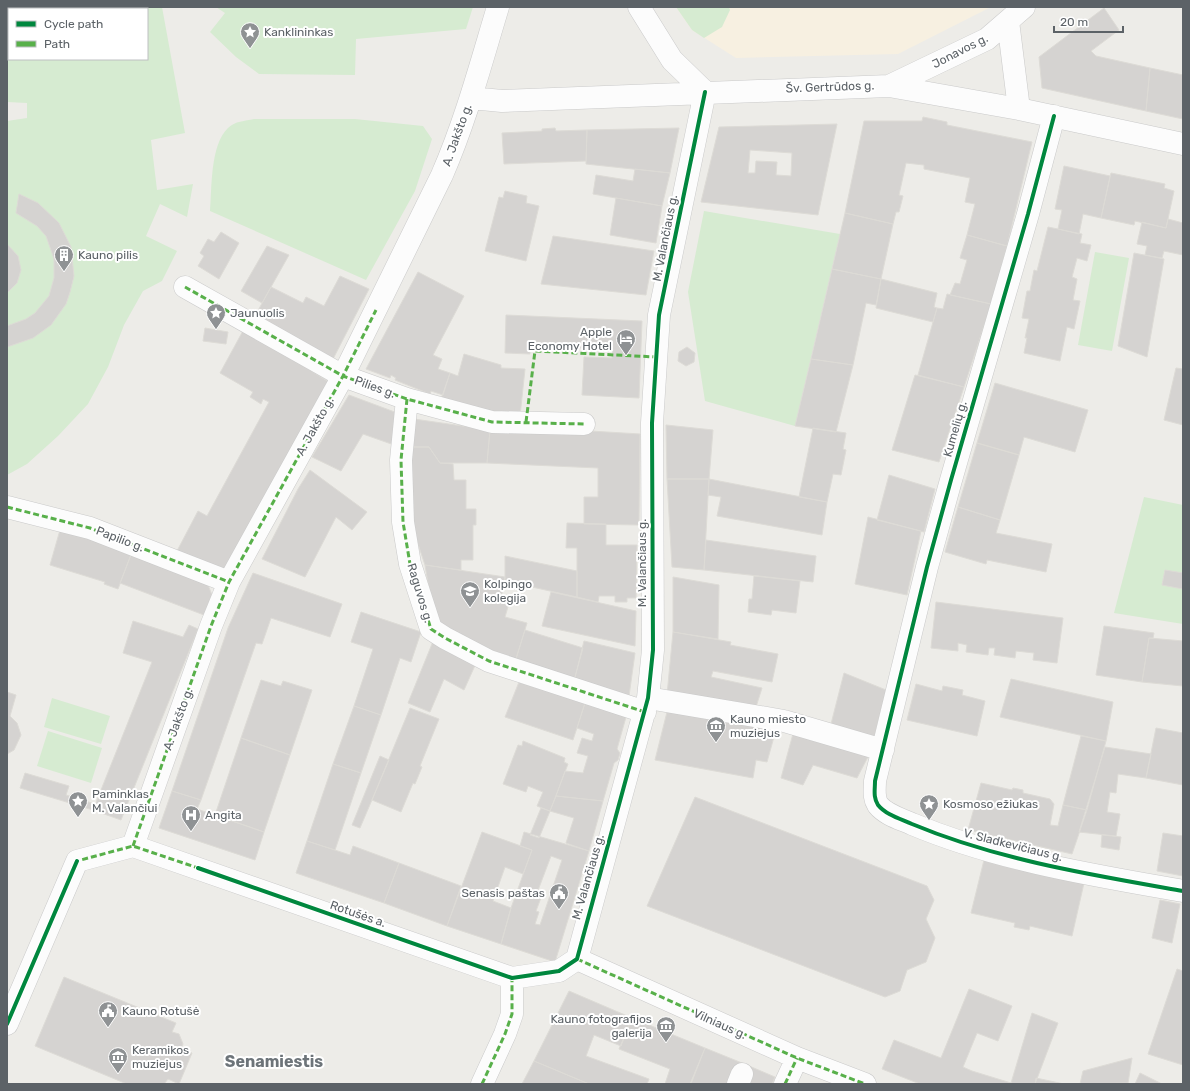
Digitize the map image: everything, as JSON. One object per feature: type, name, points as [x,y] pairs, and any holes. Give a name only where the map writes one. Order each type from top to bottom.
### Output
[{"type":"street","name":"A. Jakšto g.","points":[[133,846],[211,626],[229,582],[342,376],[442,175],[455,146],[471,98],[498,7]]},
{"type":"street","points":[[639,7],[672,60],[705,92]]},
{"type":"street","name":"Jonavos g.","points":[[889,86],[987,40],[1024,7]]},
{"type":"street","points":[[1008,21],[1019,110]]},
{"type":"street","name":"Šv. Gertrūdos g.","points":[[471,98],[502,101],[889,86],[1054,116],[1183,144]]},
{"type":"street","name":"M. Valančiaus g.","points":[[577,960],[646,705],[652,650],[652,423],[659,315],[705,92]]},
{"type":"street","name":"Kumelių g.","points":[[883,750],[951,480],[1028,214],[1054,116]]},
{"type":"street","name":"Pilies g.","points":[[185,287],[342,376],[408,399],[492,422],[584,424]]},
{"type":"street","name":"Raguvos g.","points":[[408,399],[402,460],[403,522],[410,564],[431,629],[489,661],[646,705],[784,721],[883,750]]},
{"type":"street","name":"Papilio g.","points":[[7,507],[90,528],[229,582]]},
{"type":"street","name":"V. Sladkevičiaus g.","points":[[883,750],[875,782],[874,797],[879,806],[888,814],[953,841],[985,851],[1123,880],[1183,890]]},
{"type":"street","points":[[7,1024],[77,861],[133,846]]},
{"type":"street","name":"Rotušės a.","points":[[133,846],[512,978]]},
{"type":"street","points":[[482,1084],[505,1034],[512,1014],[512,978],[559,971],[577,960]]},
{"type":"street","name":"Vilniaus g.","points":[[577,960],[797,1058],[865,1084]]},
{"type":"street","points":[[785,1084],[797,1058]]},
{"type":"shaded area","points":[[676,7],[991,7],[898,54],[736,58],[692,30]]},
{"type":"green space","points":[[7,7],[162,7],[185,133],[151,140],[157,190],[193,184],[187,217],[160,204],[146,236],[177,251],[162,281],[143,291],[124,325],[108,367],[88,404],[58,436],[27,464],[7,475],[7,121],[27,118],[27,103],[7,102]]},
{"type":"green space","points":[[216,7],[473,7],[466,29],[356,39],[355,75],[259,74],[236,57],[210,32],[225,13]]},
{"type":"green space","points":[[676,7],[729,7],[730,10],[722,27],[704,38],[692,30]]},
{"type":"green space","points":[[254,119],[355,119],[423,126],[432,139],[415,191],[366,280],[210,211],[213,167],[218,145],[222,136],[228,128],[234,124]]},
{"type":"green space","points":[[704,211],[840,234],[795,426],[705,401],[688,292]]},
{"type":"green space","points":[[1095,252],[1129,258],[1112,351],[1078,345]]},
{"type":"green space","points":[[1144,497],[1183,505],[1183,624],[1114,613]]},
{"type":"green space","points":[[52,698],[110,716],[101,744],[44,727]]},
{"type":"green space","points":[[48,731],[102,748],[91,783],[37,766]]},
{"type":"building","points":[[1104,8],[1119,30],[1091,51],[1096,56],[1150,68],[1146,111],[1042,88],[1039,57]]},
{"type":"building","points":[[1150,68],[1183,75],[1183,119],[1146,111]]},
{"type":"building","points":[[923,117],[947,122],[947,125],[1032,142],[1007,246],[967,235],[975,204],[965,202],[970,178],[924,169],[924,165],[906,163],[899,195],[903,196],[899,212],[896,212],[893,224],[845,213],[864,121],[922,121]]},
{"type":"building","points":[[837,124],[818,215],[701,202],[719,127]],"holes":[[[750,150],[792,153],[791,176],[776,175],[777,162],[756,161],[755,173],[748,173]]]},
{"type":"building","points":[[555,128],[556,131],[587,130],[586,161],[504,164],[502,133],[542,131],[542,129]]},
{"type":"building","points":[[679,128],[670,173],[586,164],[587,130]]},
{"type":"building","points":[[1064,166],[1110,176],[1101,218],[1083,214],[1079,234],[1058,229],[1062,210],[1055,209]]},
{"type":"building","points":[[635,169],[670,173],[662,206],[593,194],[596,175],[633,181]]},
{"type":"building","points":[[1111,173],[1165,184],[1164,188],[1174,191],[1166,228],[1135,221],[1134,225],[1101,218]]},
{"type":"building","points":[[505,191],[527,196],[526,203],[539,206],[526,261],[485,251],[499,197],[503,198]]},
{"type":"building","name":"Kauno pilis","points":[[19,194],[38,203],[59,223],[71,247],[74,276],[66,304],[51,325],[33,338],[7,347],[7,326],[26,319],[35,313],[49,296],[54,278],[54,259],[46,236],[37,226],[16,213]]},
{"type":"building","points":[[616,198],[662,206],[656,243],[610,235]]},
{"type":"building","points":[[845,213],[893,224],[881,279],[832,269]]},
{"type":"building","points":[[1168,219],[1183,223],[1183,255],[1164,251],[1162,258],[1145,255],[1147,246],[1137,244],[1142,222],[1166,228]]},
{"type":"building","points":[[1048,227],[1082,234],[1080,243],[1091,245],[1087,261],[1077,258],[1072,277],[1077,279],[1073,300],[1080,301],[1074,329],[1067,327],[1060,361],[1024,353],[1029,319],[1022,318],[1027,291],[1030,291],[1034,270],[1037,271]]},
{"type":"building","points":[[221,232],[239,243],[219,279],[198,266],[204,256],[200,253],[208,239],[214,242]]},
{"type":"building","points":[[967,235],[1007,246],[991,304],[950,295],[955,283],[960,284],[967,260],[960,258]]},
{"type":"building","points":[[553,236],[654,251],[646,295],[541,284]]},
{"type":"building","points":[[7,244],[18,256],[21,270],[17,283],[7,293]]},
{"type":"building","points":[[267,246],[289,255],[262,303],[241,291]]},
{"type":"building","points":[[1134,253],[1164,259],[1147,357],[1118,346]]},
{"type":"building","points":[[832,269],[881,279],[876,305],[866,303],[853,365],[811,359]]},
{"type":"building","points":[[418,272],[464,296],[433,355],[442,359],[438,369],[450,373],[443,395],[431,391],[430,394],[395,380],[396,378],[391,375],[390,378],[366,369]]},
{"type":"building","points":[[340,276],[369,289],[333,359],[255,316],[271,287],[303,303],[306,297],[324,306]]},
{"type":"building","points":[[881,279],[937,293],[934,307],[937,308],[933,322],[876,308]]},
{"type":"building","points":[[947,294],[991,304],[964,387],[918,375],[937,308],[943,309]]},
{"type":"building","name":"Apple Economy Hotel","points":[[506,315],[642,321],[639,398],[582,395],[584,357],[612,358],[613,349],[530,346],[530,354],[505,353]]},
{"type":"building","points":[[205,328],[228,332],[226,344],[203,341]]},
{"type":"building","points":[[244,329],[329,382],[224,574],[177,551],[198,511],[207,516],[269,402],[263,399],[261,404],[250,397],[253,392],[220,373]]},
{"type":"building","points":[[687,347],[695,353],[694,362],[686,366],[678,361],[679,352]]},
{"type":"building","points":[[464,354],[501,365],[501,368],[525,369],[520,416],[493,415],[441,399],[450,373],[458,376]]},
{"type":"building","points":[[811,359],[853,365],[836,432],[795,426]]},
{"type":"building","points":[[1176,368],[1183,369],[1183,425],[1164,420]]},
{"type":"building","points":[[915,375],[964,387],[939,462],[892,450]]},
{"type":"building","points":[[995,383],[1088,410],[1075,452],[1024,437],[1019,455],[977,443]]},
{"type":"building","points":[[349,395],[400,414],[397,446],[363,434],[341,471],[312,457]]},
{"type":"building","points":[[414,419],[490,430],[487,463],[440,463],[429,447],[409,447]]},
{"type":"building","points":[[666,425],[713,430],[709,479],[667,479]]},
{"type":"building","points":[[813,428],[846,433],[843,449],[846,450],[841,475],[833,474],[827,502],[799,497]]},
{"type":"building","points":[[557,429],[640,434],[639,525],[584,524],[584,497],[598,497],[598,468],[487,463],[490,430]]},
{"type":"building","points":[[977,443],[1019,455],[1000,520],[958,507]]},
{"type":"building","points":[[409,447],[429,447],[440,463],[453,464],[454,480],[466,480],[466,509],[476,509],[476,525],[473,525],[473,560],[461,560],[461,570],[425,565],[411,523]]},
{"type":"building","points":[[310,470],[367,512],[352,530],[336,517],[305,577],[262,559],[298,489]]},
{"type":"building","points":[[889,475],[935,489],[924,532],[877,520]]},
{"type":"building","points":[[667,479],[709,479],[704,570],[672,567]]},
{"type":"building","points":[[709,479],[827,502],[822,535],[717,516],[721,497],[708,495]]},
{"type":"building","points":[[958,507],[1000,520],[996,533],[1052,544],[1046,572],[987,560],[986,564],[945,552]]},
{"type":"building","points":[[868,517],[921,531],[907,595],[855,584]]},
{"type":"building","points":[[567,523],[606,524],[606,545],[637,545],[636,598],[627,598],[627,602],[615,602],[615,596],[599,596],[598,602],[577,597],[577,548],[566,548]]},
{"type":"building","points":[[60,530],[132,552],[118,589],[104,584],[105,582],[50,565]]},
{"type":"building","points":[[706,540],[816,556],[813,582],[704,570]]},
{"type":"building","points":[[132,552],[206,580],[212,595],[204,615],[120,583]]},
{"type":"building","points":[[505,556],[577,571],[577,597],[505,581]]},
{"type":"building","name":"Kolpingo kolegija","points":[[425,565],[505,577],[501,598],[510,600],[505,617],[527,623],[515,662],[444,627],[436,617],[430,595]]},
{"type":"building","points":[[1165,570],[1183,573],[1183,589],[1162,585]]},
{"type":"building","points":[[253,573],[342,604],[330,637],[271,618],[262,644],[256,643],[201,800],[172,791],[228,628]]},
{"type":"building","points":[[754,576],[800,581],[796,613],[772,610],[771,615],[748,612],[749,599],[752,599]]},
{"type":"building","points":[[673,577],[719,585],[718,639],[673,632]]},
{"type":"building","points":[[551,592],[636,611],[635,646],[542,626]]},
{"type":"building","points":[[936,602],[1063,618],[1057,663],[1033,660],[1034,653],[1016,651],[1015,658],[994,655],[995,648],[989,648],[988,655],[966,652],[967,645],[958,643],[958,651],[931,648]]},
{"type":"building","points":[[361,612],[421,632],[411,662],[400,658],[381,715],[354,706],[373,649],[351,642]]},
{"type":"building","points":[[133,621],[183,637],[189,625],[198,629],[121,820],[93,810],[152,662],[123,653]]},
{"type":"building","points":[[1104,626],[1154,633],[1153,638],[1149,638],[1142,682],[1096,675]]},
{"type":"building","points":[[525,630],[583,648],[574,681],[515,662]]},
{"type":"building","points":[[673,632],[731,642],[730,645],[778,654],[772,682],[713,671],[711,677],[762,688],[755,710],[667,695]]},
{"type":"building","points":[[1149,638],[1183,641],[1183,686],[1142,682]]},
{"type":"building","points":[[434,639],[477,661],[464,690],[444,679],[430,712],[408,703]]},
{"type":"building","points":[[584,641],[635,653],[629,696],[574,681]]},
{"type":"building","points":[[844,673],[886,690],[874,738],[830,728]]},
{"type":"building","points":[[1011,679],[1113,702],[1106,741],[1000,717]]},
{"type":"building","points":[[261,680],[281,686],[283,681],[312,690],[290,755],[241,738]]},
{"type":"building","points":[[519,682],[585,703],[573,740],[505,717]]},
{"type":"building","points":[[916,684],[942,691],[943,686],[963,690],[962,695],[985,701],[977,736],[907,720]]},
{"type":"building","points":[[7,692],[16,695],[10,716],[17,723],[21,735],[14,750],[7,754]]},
{"type":"building","points":[[585,703],[626,717],[617,749],[620,753],[618,760],[614,763],[603,801],[556,796],[565,771],[583,773],[588,756],[577,753],[582,738],[592,741],[594,734],[577,728]]},
{"type":"building","name":"Kauno miesto muziejus","points":[[669,704],[777,726],[767,762],[756,760],[753,778],[655,760]]},
{"type":"building","points":[[354,706],[381,715],[361,773],[333,764]]},
{"type":"building","points":[[410,708],[439,719],[420,766],[422,767],[415,784],[413,783],[401,812],[372,800]]},
{"type":"building","points":[[1156,728],[1183,733],[1183,785],[1146,778]]},
{"type":"building","points":[[794,730],[870,753],[857,778],[813,765],[803,785],[781,778]]},
{"type":"building","points":[[1081,736],[1106,741],[1087,810],[1063,805]]},
{"type":"building","points":[[241,738],[290,755],[264,832],[215,815]]},
{"type":"building","points":[[523,741],[565,758],[564,762],[568,764],[550,811],[537,806],[543,792],[528,786],[526,792],[503,784],[518,745],[522,746]]},
{"type":"building","points":[[1105,747],[1151,754],[1146,778],[1118,774],[1116,793],[1110,792],[1107,812],[1120,814],[1116,836],[1079,832]]},
{"type":"building","points":[[380,756],[389,760],[360,828],[352,825]]},
{"type":"building","points":[[333,764],[361,773],[335,850],[307,841]]},
{"type":"building","points":[[25,773],[69,786],[66,795],[95,804],[93,810],[20,788]]},
{"type":"building","points":[[981,783],[1012,790],[1013,788],[1023,790],[1023,793],[1050,799],[1054,804],[1050,825],[1058,826],[1063,805],[1087,810],[1072,854],[968,830]]},
{"type":"building","points":[[172,791],[201,800],[197,809],[264,832],[255,860],[159,828]]},
{"type":"building","points":[[556,796],[603,801],[589,851],[566,843],[574,818],[550,811]]},
{"type":"building","points":[[695,797],[927,886],[934,900],[926,919],[935,938],[926,962],[907,970],[900,991],[885,997],[647,906]]},
{"type":"building","points":[[541,808],[550,811],[539,838],[530,835]]},
{"type":"building","points":[[482,832],[532,850],[523,874],[505,867],[493,901],[511,908],[501,944],[447,926]]},
{"type":"building","points":[[524,832],[589,851],[555,962],[501,944],[511,908],[532,850],[520,846]],"holes":[[[551,856],[562,860],[540,925],[535,924],[539,912],[536,911],[542,895],[537,893]]]},
{"type":"building","points":[[1163,833],[1183,836],[1183,876],[1157,871]]},
{"type":"building","points":[[1102,835],[1121,837],[1119,850],[1101,847]]},
{"type":"building","points":[[307,841],[350,855],[353,846],[399,863],[384,903],[296,873]]},
{"type":"building","points":[[984,860],[1084,883],[1072,936],[1030,926],[1029,930],[1014,927],[1015,923],[971,913]]},
{"type":"building","points":[[399,863],[461,886],[447,926],[384,903]]},
{"type":"building","points":[[1160,900],[1180,904],[1172,943],[1152,938]]},
{"type":"building","points":[[1177,969],[1183,971],[1183,1065],[1148,1054]]},
{"type":"building","name":"Kauno Rotušė","points":[[64,977],[176,1023],[172,1032],[179,1034],[183,1044],[181,1049],[192,1053],[179,1084],[168,1079],[164,1084],[127,1084],[35,1046]]},
{"type":"building","points":[[969,989],[1012,1006],[998,1041],[977,1033],[963,1067],[972,1071],[1011,1083],[1032,1013],[1058,1023],[1035,1084],[920,1084],[882,1069],[894,1040],[941,1058]]},
{"type":"building","points":[[569,991],[632,1018],[621,1046],[594,1035],[586,1056],[649,1079],[647,1084],[589,1084],[534,1061]]},
{"type":"building","points":[[632,1018],[705,1048],[691,1084],[665,1084],[670,1069],[619,1049]]},
{"type":"building","points":[[705,1048],[742,1063],[734,1084],[690,1084]]},
{"type":"building","points":[[1132,1058],[1128,1083],[1080,1084],[1083,1071]]},
{"type":"building","points":[[534,1061],[589,1084],[522,1084]]},
{"type":"building","points":[[742,1063],[775,1077],[772,1084],[742,1084],[738,1072]]},
{"type":"building","points":[[1140,1073],[1162,1084],[1135,1084]]},
{"type":"building","points":[[1036,1078],[1064,1084],[1035,1084]]},
{"type":"marked path","points":[[185,287],[343,376],[407,399],[492,422],[584,424]]},
{"type":"marked path","points":[[133,846],[211,626],[229,582],[343,376],[376,310]]},
{"type":"marked path","points":[[526,422],[535,351],[656,357]]},
{"type":"marked path","points":[[407,399],[401,460],[403,522],[410,564],[431,629],[489,661],[645,712]]},
{"type":"marked path","points":[[7,507],[90,528],[229,582]]},
{"type":"marked path","points":[[75,864],[77,861],[133,846],[201,869]]},
{"type":"marked path","points":[[577,959],[797,1058],[865,1084]]},
{"type":"marked path","points":[[482,1084],[505,1034],[512,1014],[512,978]]},
{"type":"marked path","points":[[785,1084],[797,1058]]},
{"type":"cycle path","points":[[198,868],[512,978],[559,971],[577,959],[648,698],[653,650],[652,423],[659,315],[705,92]]},
{"type":"cycle path","points":[[1054,116],[1028,214],[927,567],[875,781],[875,796],[876,802],[885,811],[945,837],[1012,857],[1046,865],[1183,891]]},
{"type":"cycle path","points":[[7,1024],[77,861]]},
{"type":"place","name":"Kanklininkas","points":[[250,49]]},
{"type":"place","name":"Kauno pilis","points":[[64,272]]},
{"type":"place","name":"Jaunuolis","points":[[216,330]]},
{"type":"place","name":"Apple Economy Hotel","points":[[626,356]]},
{"type":"place","name":"Kolpingo kolegija","points":[[470,608]]},
{"type":"place","name":"Kauno miesto muziejus","points":[[716,743]]},
{"type":"place","name":"Paminklas M. Valančiui","points":[[78,818]]},
{"type":"place","name":"Kosmoso ežiukas","points":[[929,821]]},
{"type":"place","name":"Angita","points":[[191,832]]},
{"type":"place","name":"Senasis paštas","points":[[559,910]]},
{"type":"place","name":"Kauno Rotušė","points":[[108,1028]]},
{"type":"place","name":"Kauno fotografijos galerija","points":[[666,1043]]},
{"type":"place","name":"Keramikos muziejus","points":[[118,1074]]},
{"type":"district","name":"Senamiestis","points":[[274,1061]]}]
